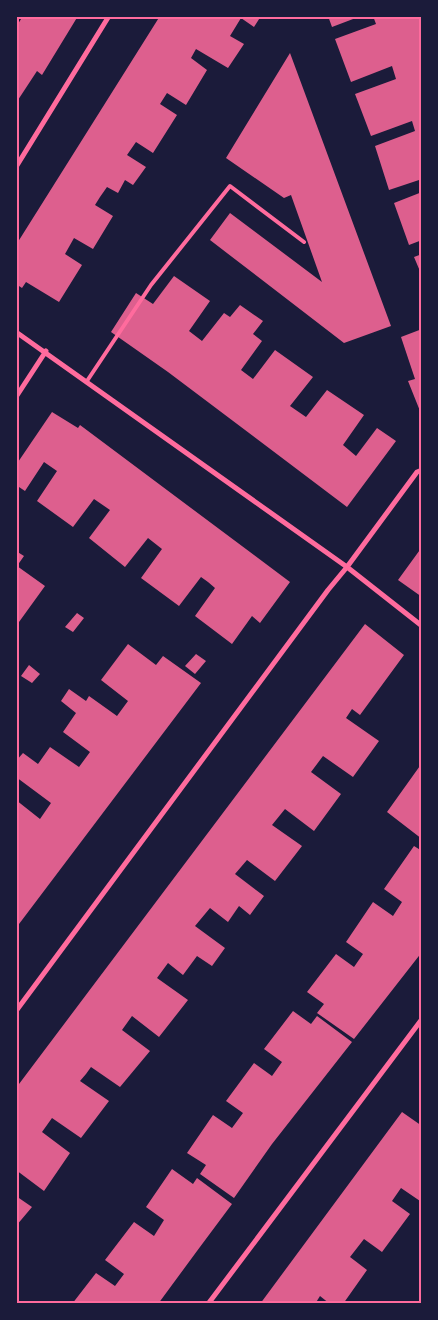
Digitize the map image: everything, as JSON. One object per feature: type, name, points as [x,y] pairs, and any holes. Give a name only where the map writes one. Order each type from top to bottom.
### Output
[{"type":"street","points":[[16,167],[110,16]]},
{"type":"street","points":[[16,332],[347,567],[422,626]]},
{"type":"street","points":[[16,397],[46,352]]},
{"type":"street","points":[[16,1011],[328,590],[417,472],[422,470]]},
{"type":"street","points":[[208,1304],[422,1019]]},
{"type":"lane","points":[[87,381],[151,285],[230,186],[304,242]]},
{"type":"building","points":[[23,16],[78,16],[42,75],[37,71],[16,103],[16,27]]},
{"type":"building","points":[[160,16],[261,16],[254,27],[241,18],[230,36],[244,44],[228,68],[196,49],[191,58],[207,70],[186,105],[167,93],[160,104],[177,115],[153,153],[136,142],[127,155],[146,167],[133,185],[125,180],[118,193],[107,187],[100,197],[95,205],[113,216],[93,249],[74,238],[65,254],[82,265],[59,302],[26,282],[22,288],[16,284],[16,245]]},
{"type":"building","points":[[328,16],[361,16],[332,27]]},
{"type":"building","points":[[373,16],[421,16],[422,18],[422,179],[389,190],[375,146],[415,131],[412,121],[371,136],[355,94],[396,79],[392,66],[351,82],[335,39],[376,24]]},
{"type":"building","points":[[290,53],[391,326],[344,343],[210,240],[230,213],[322,282],[291,195],[284,198],[226,158]]},
{"type":"building","points":[[422,192],[422,240],[409,245],[394,203]]},
{"type":"building","points":[[422,254],[422,276],[414,257]]},
{"type":"building","points":[[174,276],[210,301],[189,331],[202,341],[224,313],[230,317],[240,305],[263,321],[253,334],[262,341],[241,370],[253,379],[275,350],[313,377],[290,406],[306,417],[327,390],[364,415],[343,445],[356,456],[377,428],[396,441],[347,507],[168,372],[111,332],[136,293],[153,304]]},
{"type":"building","points":[[422,329],[422,416],[408,381],[415,379],[401,337]]},
{"type":"building","points":[[52,412],[78,428],[80,425],[290,582],[260,623],[252,616],[232,644],[195,616],[215,588],[208,582],[201,577],[179,606],[141,578],[162,549],[148,538],[125,567],[89,538],[110,510],[94,499],[73,527],[37,501],[57,471],[44,462],[25,491],[16,485],[16,465]]},
{"type":"building","points":[[422,547],[422,597],[398,580]]},
{"type":"building","points":[[16,551],[24,556],[17,566],[45,586],[19,622],[16,620]]},
{"type":"building","points":[[77,613],[84,618],[73,632],[65,627]]},
{"type":"building","points":[[365,624],[404,655],[360,715],[352,709],[346,718],[379,741],[353,777],[323,756],[311,772],[341,794],[314,831],[285,809],[272,825],[302,846],[275,881],[247,860],[235,874],[264,896],[250,915],[239,906],[228,922],[210,908],[195,926],[225,948],[212,966],[197,956],[183,975],[168,963],[157,978],[188,1000],[159,1037],[132,1016],[122,1030],[150,1051],[120,1087],[91,1067],[80,1081],[109,1101],[81,1138],[52,1118],[42,1132],[70,1153],[44,1191],[16,1170],[16,1088]]},
{"type":"building","points":[[128,644],[156,665],[163,656],[201,683],[16,928],[16,800],[40,819],[51,803],[16,777],[16,761],[23,753],[38,764],[50,747],[79,767],[90,752],[63,732],[76,713],[61,701],[69,689],[86,701],[89,696],[117,716],[128,701],[101,680]]},
{"type":"building","points":[[196,654],[206,661],[195,674],[185,666]]},
{"type":"building","points":[[29,665],[40,674],[32,683],[21,676]]},
{"type":"building","points":[[422,763],[422,839],[387,812]]},
{"type":"building","points":[[414,846],[422,851],[422,952],[354,1039],[317,1013],[324,1004],[307,992],[336,954],[354,967],[363,954],[346,942],[373,902],[393,916],[402,902],[384,889]]},
{"type":"building","points":[[293,1011],[311,1024],[317,1016],[352,1042],[272,1144],[234,1198],[200,1174],[206,1165],[187,1153],[213,1115],[232,1128],[243,1113],[226,1101],[254,1063],[272,1076],[282,1062],[264,1049]]},
{"type":"building","points":[[402,1112],[422,1126],[422,1198],[420,1201],[401,1188],[392,1201],[410,1214],[382,1252],[364,1239],[350,1257],[367,1270],[343,1304],[330,1304],[320,1296],[315,1304],[260,1304]]},
{"type":"building","points":[[172,1169],[193,1184],[197,1178],[232,1204],[158,1304],[72,1304],[96,1273],[115,1286],[124,1274],[105,1260],[134,1222],[154,1236],[164,1220],[146,1207]]},
{"type":"building","points":[[16,1196],[32,1207],[16,1226]]}]
